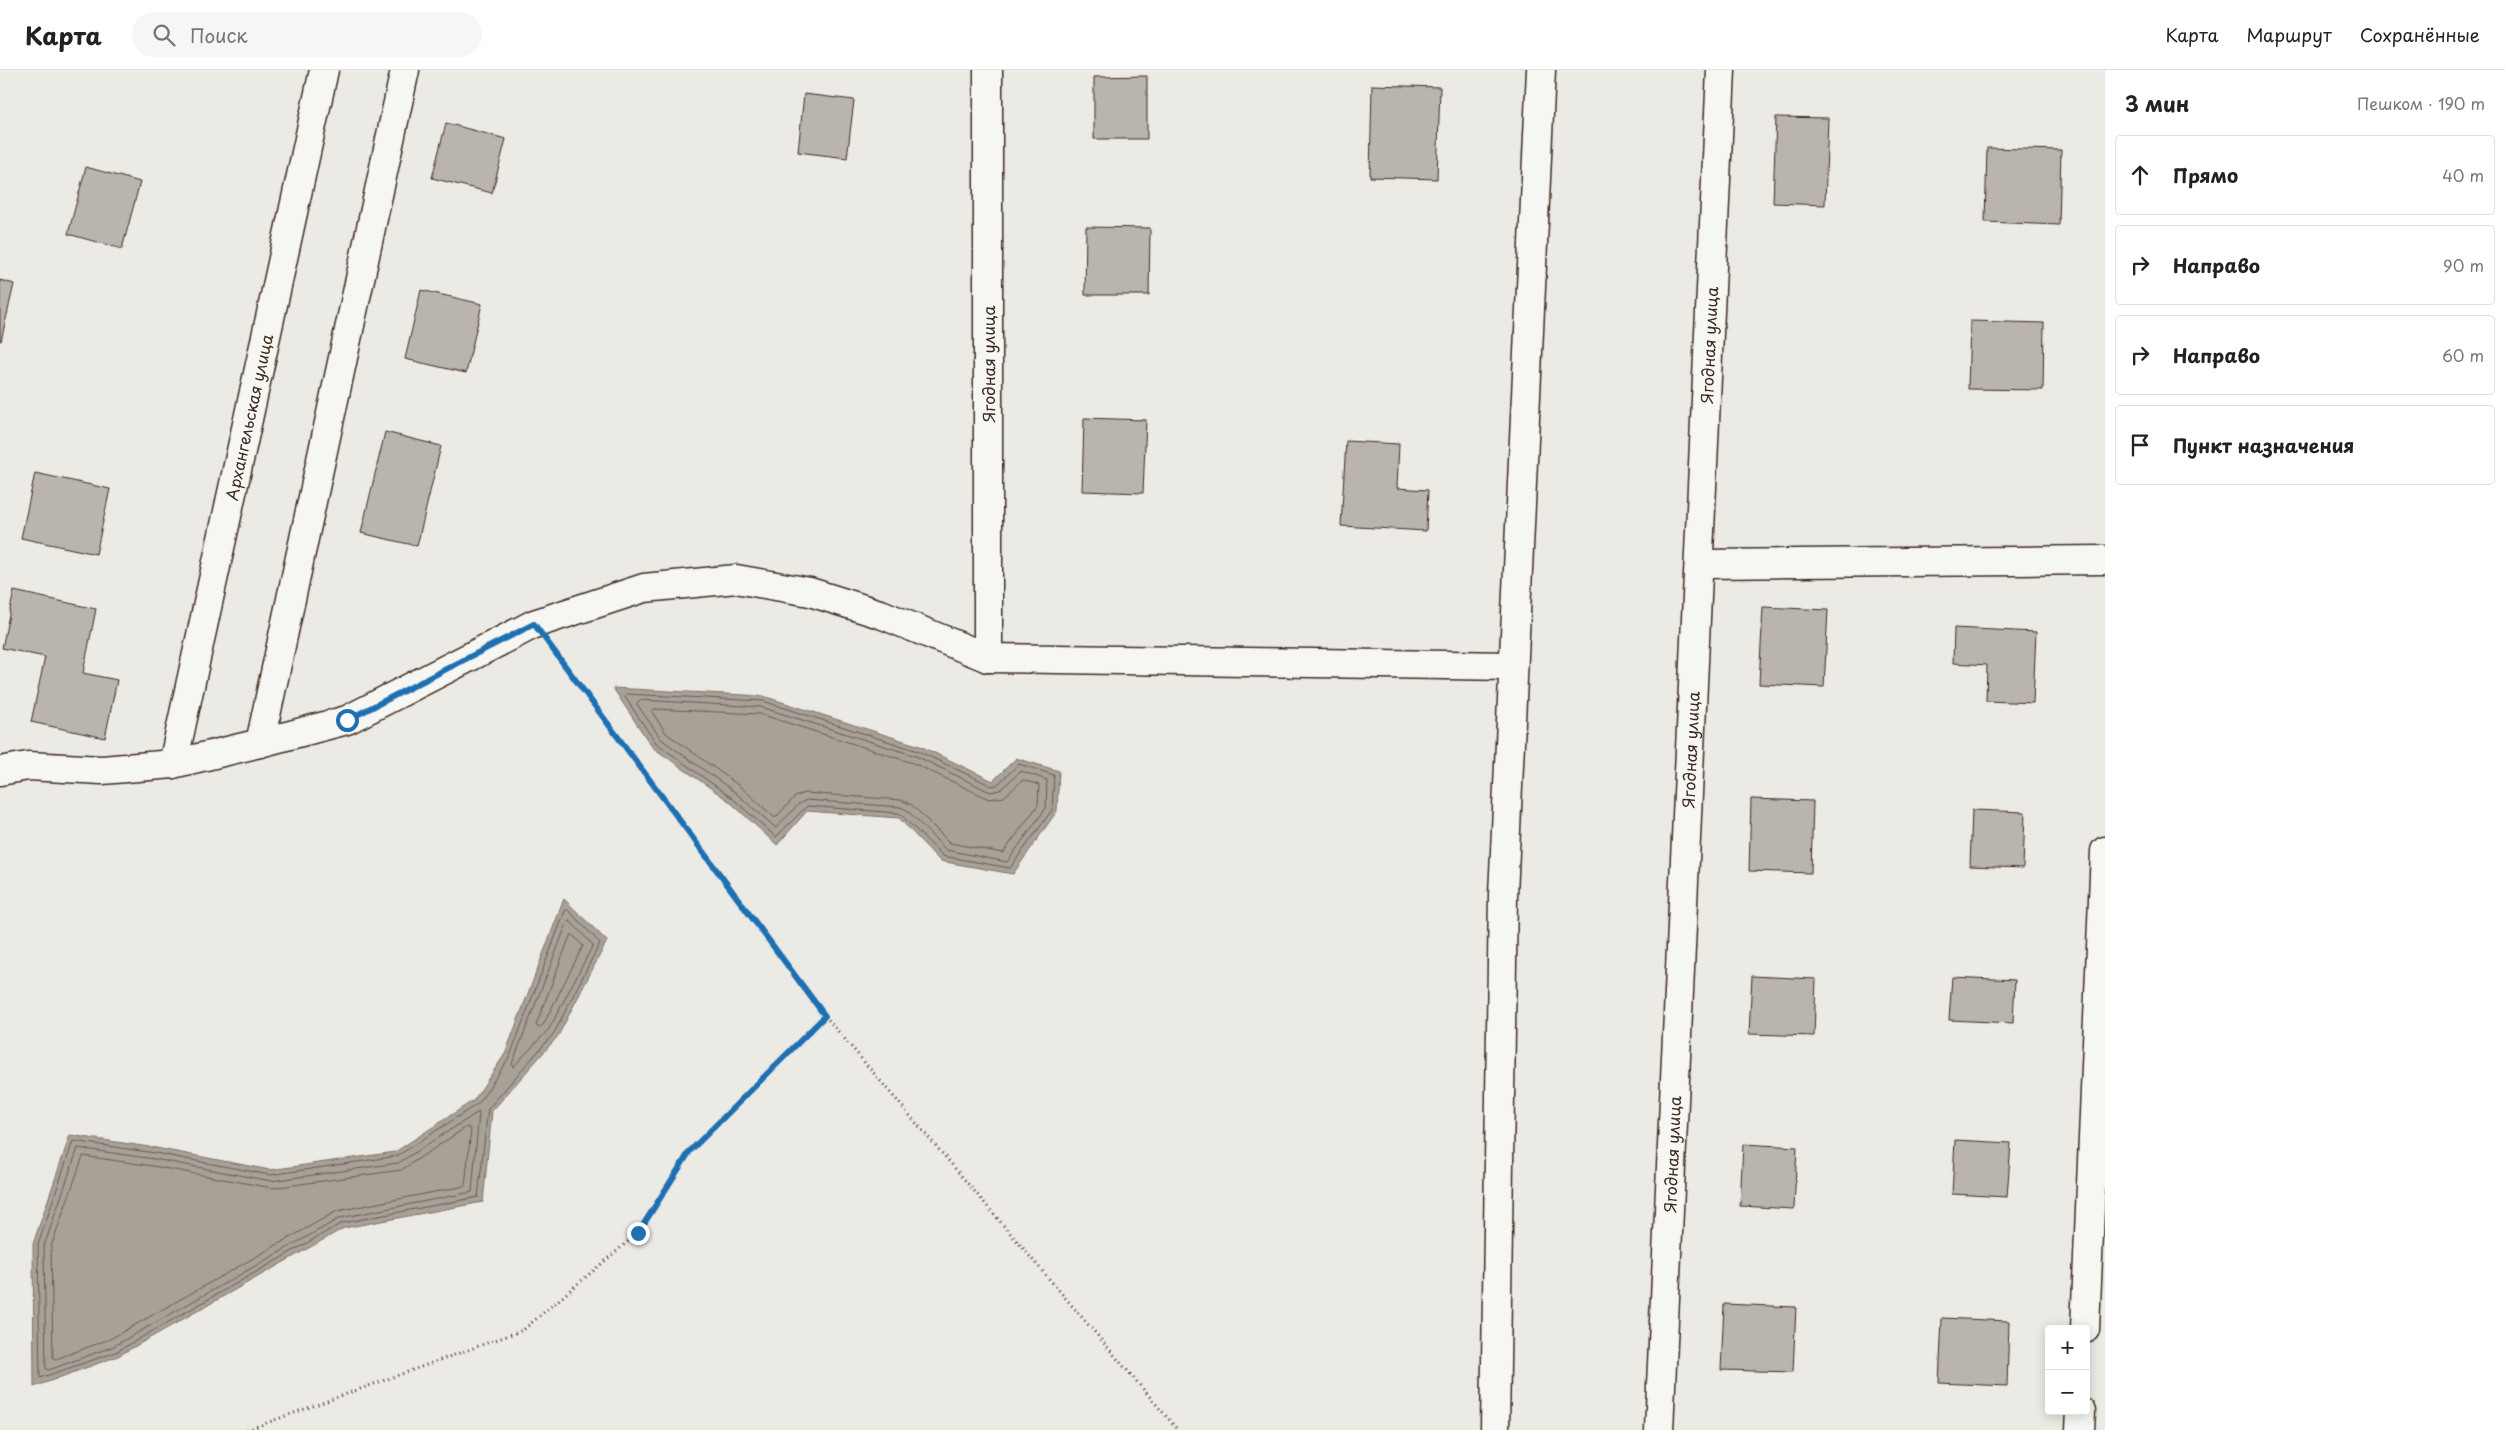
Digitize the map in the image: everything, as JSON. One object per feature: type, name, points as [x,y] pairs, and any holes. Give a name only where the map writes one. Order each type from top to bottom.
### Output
[{"type":"street","name":"Архангельская улица","points":[[173,764],[324,70]]},
{"type":"street","points":[[260,743],[405,70]]},
{"type":"street","name":"Ягодная улица","points":[[988,70],[988,658]]},
{"type":"street","points":[[1495,1430],[1503,895],[1512,666],[1541,70]]},
{"type":"street","name":"Ягодная улица","points":[[1659,1430],[1721,70]]},
{"type":"street","points":[[1699,564],[2105,560]]},
{"type":"street","points":[[0,771],[28,766],[102,770],[173,764],[260,743],[347,720],[534,624],[644,588],[736,579],[810,592],[883,615],[988,658],[1512,666]]},
{"type":"street","points":[[2085,1325],[2105,851]]},
{"type":"street","points":[[2080,1430],[2081,1415]]},
{"type":"path","points":[[534,624],[825,1016],[1178,1430]]},
{"type":"path","points":[[247,1430],[522,1330],[638,1233],[690,1151],[825,1016]]},
{"type":"water","points":[[613,688],[763,696],[920,746],[993,781],[1016,758],[1059,771],[1057,811],[1013,874],[940,861],[899,818],[807,811],[777,845],[729,801],[652,747]]},
{"type":"water","points":[[564,899],[607,941],[558,1036],[492,1111],[483,1202],[344,1228],[118,1356],[34,1387],[33,1244],[70,1135],[156,1148],[270,1170],[395,1152],[474,1100],[505,1054]]},
{"type":"building","points":[[1147,76],[1147,139],[1094,139],[1094,77]]},
{"type":"building","points":[[1372,85],[1440,87],[1437,179],[1370,177]]},
{"type":"building","points":[[804,94],[854,100],[847,158],[798,152]]},
{"type":"building","points":[[1776,117],[1828,118],[1825,205],[1773,203]]},
{"type":"building","points":[[446,123],[506,139],[492,193],[432,178]]},
{"type":"building","points":[[1987,148],[2061,150],[2059,225],[1985,222]]},
{"type":"building","points":[[86,167],[140,182],[122,249],[68,234]]},
{"type":"building","points":[[1086,227],[1150,228],[1149,295],[1085,295]]},
{"type":"building","points":[[0,280],[14,284],[1,341],[0,341]]},
{"type":"building","points":[[421,290],[482,304],[466,373],[405,359]]},
{"type":"building","points":[[1970,321],[2044,323],[2043,390],[1968,389]]},
{"type":"building","points":[[1084,418],[1146,420],[1143,493],[1082,491]]},
{"type":"building","points":[[385,432],[441,446],[417,546],[361,533]]},
{"type":"building","points":[[1346,441],[1399,444],[1397,488],[1428,490],[1426,531],[1341,526]]},
{"type":"building","points":[[35,473],[110,489],[96,554],[21,538]]},
{"type":"building","points":[[14,591],[96,609],[83,673],[117,680],[105,738],[31,722],[45,657],[2,648]]},
{"type":"building","points":[[1763,607],[1828,610],[1824,687],[1759,684]]},
{"type":"building","points":[[1954,628],[2036,632],[2033,703],[1986,701],[1987,665],[1953,663]]},
{"type":"building","points":[[1751,799],[1813,801],[1811,873],[1749,871]]},
{"type":"building","points":[[1972,810],[2025,812],[2023,868],[1970,866]]},
{"type":"building","points":[[1752,976],[1816,979],[1814,1036],[1749,1034]]},
{"type":"building","points":[[1952,977],[2015,980],[2013,1023],[1949,1020]]},
{"type":"building","points":[[1955,1140],[2011,1143],[2007,1197],[1952,1194]]},
{"type":"building","points":[[1743,1144],[1797,1147],[1794,1209],[1740,1206]]},
{"type":"building","points":[[1724,1304],[1796,1307],[1793,1372],[1721,1370]]},
{"type":"building","points":[[1942,1318],[2009,1321],[2007,1386],[1939,1383]]},
{"type":"route","points":[[347,720],[534,624],[825,1016],[690,1151],[638,1233]]}]
